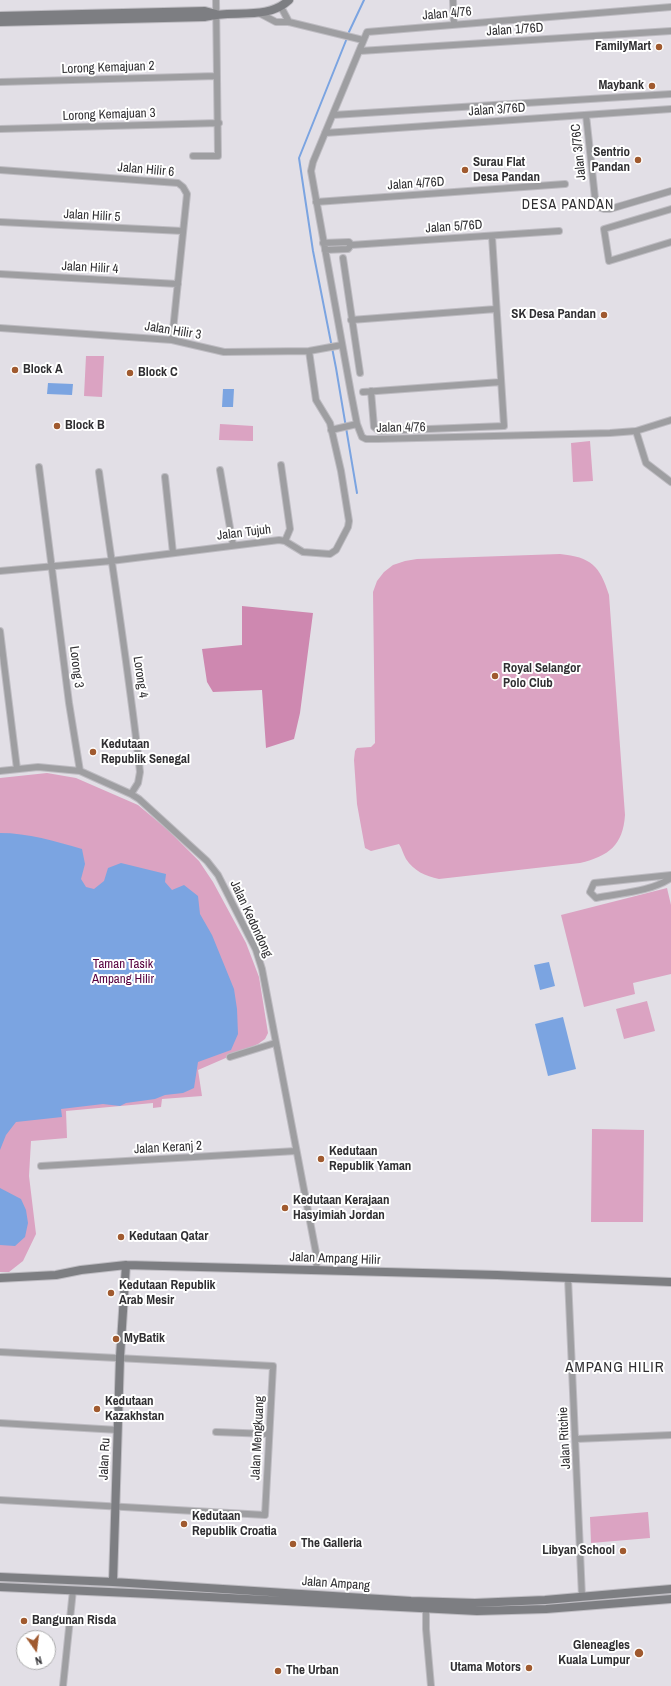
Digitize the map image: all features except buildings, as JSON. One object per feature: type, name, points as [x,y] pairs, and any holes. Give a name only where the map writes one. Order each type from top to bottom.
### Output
[{"type":"street","points":[[193,156],[218,156],[219,123],[216,0]]},
{"type":"street","points":[[0,22],[205,17],[216,14],[270,11],[281,7],[289,0]]},
{"type":"street","points":[[453,0],[454,24]]},
{"type":"street","points":[[281,7],[289,22]]},
{"type":"street","name":"Jalan 4/76","points":[[363,40],[369,31],[671,7]]},
{"type":"street","points":[[0,16],[205,11],[216,14]]},
{"type":"street","points":[[259,12],[276,22],[289,22],[363,40],[360,51],[325,133]]},
{"type":"street","name":"Jalan 1/76D","points":[[360,51],[671,31]]},
{"type":"street","name":"Lorong Kemajuan 2","points":[[0,82],[217,76]]},
{"type":"street","points":[[333,115],[671,94]]},
{"type":"street","name":"Jalan 3/76D","points":[[325,133],[671,109]]},
{"type":"street","name":"Jalan 3/76C","points":[[586,115],[594,198],[598,207],[610,208],[671,191]]},
{"type":"street","name":"Lorong Kemajuan 3","points":[[0,130],[219,123]]},
{"type":"street","name":"Jalan 4/76","points":[[325,133],[313,162],[312,171],[323,243],[342,345],[357,424],[362,437],[366,439],[378,440],[636,432],[671,420]]},
{"type":"street","name":"Jalan Hilir 6","points":[[0,170],[178,183],[184,187],[186,194],[172,340]]},
{"type":"street","name":"Jalan 4/76D","points":[[316,202],[565,184]]},
{"type":"street","points":[[671,209],[604,229],[608,261],[671,242]]},
{"type":"street","name":"Jalan Hilir 5","points":[[0,222],[183,232]]},
{"type":"street","name":"Jalan 5/76D","points":[[323,243],[349,242],[351,245],[559,231]]},
{"type":"street","points":[[371,391],[374,427],[379,431],[504,426],[492,236]]},
{"type":"street","name":"Jalan 5/76D","points":[[325,250],[348,249],[351,245]]},
{"type":"street","points":[[343,258],[360,373]]},
{"type":"street","name":"Jalan Hilir 4","points":[[0,274],[178,284]]},
{"type":"street","points":[[351,320],[496,309]]},
{"type":"street","name":"Jalan Hilir 3","points":[[0,328],[172,340],[224,352],[309,351],[342,345]]},
{"type":"street","points":[[309,351],[316,400],[330,423],[331,430],[357,424]]},
{"type":"street","points":[[363,392],[501,382]]},
{"type":"street","name":"Jalan Tujuh","points":[[0,571],[111,561],[279,540],[285,541],[303,552],[330,554],[336,550],[348,527],[349,521],[348,507],[341,471],[331,430]]},
{"type":"street","points":[[636,432],[646,463],[671,482]]},
{"type":"street","points":[[281,464],[290,529],[285,541]]},
{"type":"street","name":"Lorong 3","points":[[39,467],[69,703],[80,771]]},
{"type":"street","points":[[220,470],[233,545]]},
{"type":"street","name":"Lorong 4","points":[[99,472],[111,561],[127,658],[140,772],[138,783],[131,794]]},
{"type":"street","points":[[165,477],[173,553]]},
{"type":"street","points":[[0,631],[17,769]]},
{"type":"street","name":"Jalan Kedondong","points":[[0,771],[38,767],[80,771],[131,794],[162,819],[207,861],[221,880],[256,950],[262,969],[317,1258],[316,1271]]},
{"type":"street","points":[[671,876],[660,885],[596,898],[590,892],[594,883],[671,876]]},
{"type":"street","points":[[230,1057],[275,1043]]},
{"type":"street","name":"Jalan Keranj 2","points":[[41,1166],[296,1152]]},
{"type":"street","name":"Jalan Ampang Hilir","points":[[0,1278],[56,1275],[82,1270],[126,1265],[671,1282]]},
{"type":"street","name":"Jalan Ru","points":[[113,1582],[120,1357],[126,1265]]},
{"type":"street","name":"Jalan Ritchie","points":[[568,1278],[582,1597]]},
{"type":"street","points":[[0,1352],[120,1357]]},
{"type":"street","name":"Jalan Mengkuang","points":[[115,1506],[265,1515],[273,1366],[120,1357]]},
{"type":"street","points":[[0,1423],[118,1430]]},
{"type":"street","points":[[216,1432],[269,1434]]},
{"type":"street","points":[[576,1439],[671,1435]]},
{"type":"street","points":[[0,1500],[115,1506]]},
{"type":"street","name":"Jalan Ampang","points":[[0,1577],[113,1582],[426,1602],[503,1603],[671,1589]]},
{"type":"street","name":"Jalan Ampang","points":[[0,1587],[477,1611],[546,1609],[671,1598]]},
{"type":"street","points":[[63,1686],[74,1590]]},
{"type":"street","points":[[426,1609],[426,1629],[431,1686]]},
{"type":"green space","points":[[86,356],[104,356],[102,397],[84,396]]},
{"type":"green space","points":[[220,424],[253,426],[253,441],[219,440]]},
{"type":"green space","points":[[590,441],[593,481],[573,482],[571,443]]},
{"type":"green space","name":"Royal Selangor Polo Club","points":[[560,554],[571,555],[593,565],[602,577],[609,595],[625,815],[624,825],[618,842],[613,848],[599,857],[580,863],[439,879],[425,875],[416,870],[406,859],[399,844],[371,851],[365,848],[357,804],[354,760],[355,751],[357,748],[371,747],[375,743],[373,592],[377,581],[384,572],[393,565],[417,559]]},
{"type":"green space","name":"Taman Tasik Ampang Hilir","points":[[47,773],[76,778],[138,805],[168,830],[199,861],[213,882],[246,943],[259,977],[268,1033],[265,1039],[258,1044],[198,1070],[202,1096],[162,1099],[161,1107],[153,1108],[153,1103],[66,1111],[67,1138],[31,1141],[29,1176],[36,1234],[23,1261],[9,1272],[0,1272],[0,778]]},
{"type":"green space","points":[[667,888],[671,905],[671,974],[633,983],[635,994],[584,1007],[561,915]]},
{"type":"green space","points":[[647,1001],[655,1031],[624,1039],[616,1009]]},
{"type":"green space","points":[[592,1129],[644,1130],[643,1222],[591,1222]]},
{"type":"green space","points":[[648,1512],[650,1538],[591,1543],[590,1517]]},
{"type":"shaded area","points":[[242,606],[313,613],[300,713],[294,739],[266,748],[262,690],[213,692],[207,682],[202,649],[242,645]]},
{"type":"water","points":[[48,383],[73,384],[72,395],[47,394]]},
{"type":"water","points":[[223,389],[234,389],[233,407],[222,407]]},
{"type":"water","name":"Taman Tasik Ampang Hilir","points":[[0,833],[10,833],[52,840],[82,849],[85,864],[81,879],[86,887],[94,889],[104,881],[108,868],[121,863],[166,874],[165,882],[172,890],[184,885],[198,896],[200,914],[212,935],[234,989],[237,1009],[238,1034],[231,1050],[198,1062],[194,1088],[183,1093],[126,1103],[120,1106],[103,1104],[61,1109],[62,1117],[16,1122],[6,1135],[0,1150]]},
{"type":"water","points":[[549,962],[555,986],[540,990],[534,965]]},
{"type":"water","points":[[563,1017],[576,1069],[548,1076],[535,1024]]},
{"type":"water","points":[[0,1188],[21,1199],[26,1210],[28,1223],[25,1237],[15,1246],[0,1245]]},
{"type":"waterway","points":[[348,34],[364,0]]},
{"type":"waterway","points":[[347,38],[299,158],[313,251],[336,368],[357,493]]},
{"type":"place","name":"FamilyMart","points":[[659,47]]},
{"type":"place","name":"Maybank","points":[[652,86]]},
{"type":"place","name":"Sentrio Pandan","points":[[638,160]]},
{"type":"place","name":"Surau Flat Desa Pandan","points":[[465,170]]},
{"type":"place","name":"SK Desa Pandan","points":[[604,315]]},
{"type":"place","name":"Block A","points":[[15,370]]},
{"type":"place","name":"Block C","points":[[130,373]]},
{"type":"place","name":"Block B","points":[[57,426]]},
{"type":"place","name":"Royal Selangor Polo Club","points":[[495,676]]},
{"type":"place","name":"Kedutaan Republik Senegal","points":[[93,752]]},
{"type":"place","name":"Kedutaan Republik Yaman","points":[[321,1159]]},
{"type":"place","name":"Kedutaan Kerajaan Hasyimiah Jordan","points":[[285,1208]]},
{"type":"place","name":"Kedutaan Qatar","points":[[121,1237]]},
{"type":"place","name":"Kedutaan Republik Arab Mesir","points":[[111,1293]]},
{"type":"place","name":"MyBatik","points":[[116,1339]]},
{"type":"place","name":"Kedutaan Kazakhstan","points":[[97,1409]]},
{"type":"place","name":"Kedutaan Republik Croatia","points":[[184,1524]]},
{"type":"place","name":"The Galleria","points":[[293,1544]]},
{"type":"place","name":"Libyan School","points":[[623,1551]]},
{"type":"place","name":"Bangunan Risda","points":[[24,1621]]},
{"type":"place","name":"Gleneagles Kuala Lumpur","points":[[639,1653]]},
{"type":"place","name":"Utama Motors","points":[[529,1668]]},
{"type":"place","name":"The Urban","points":[[278,1671]]},
{"type":"district","name":"DESA PANDAN","points":[[568,205]]},
{"type":"district","name":"AMPANG HILIR","points":[[615,1368]]}]
